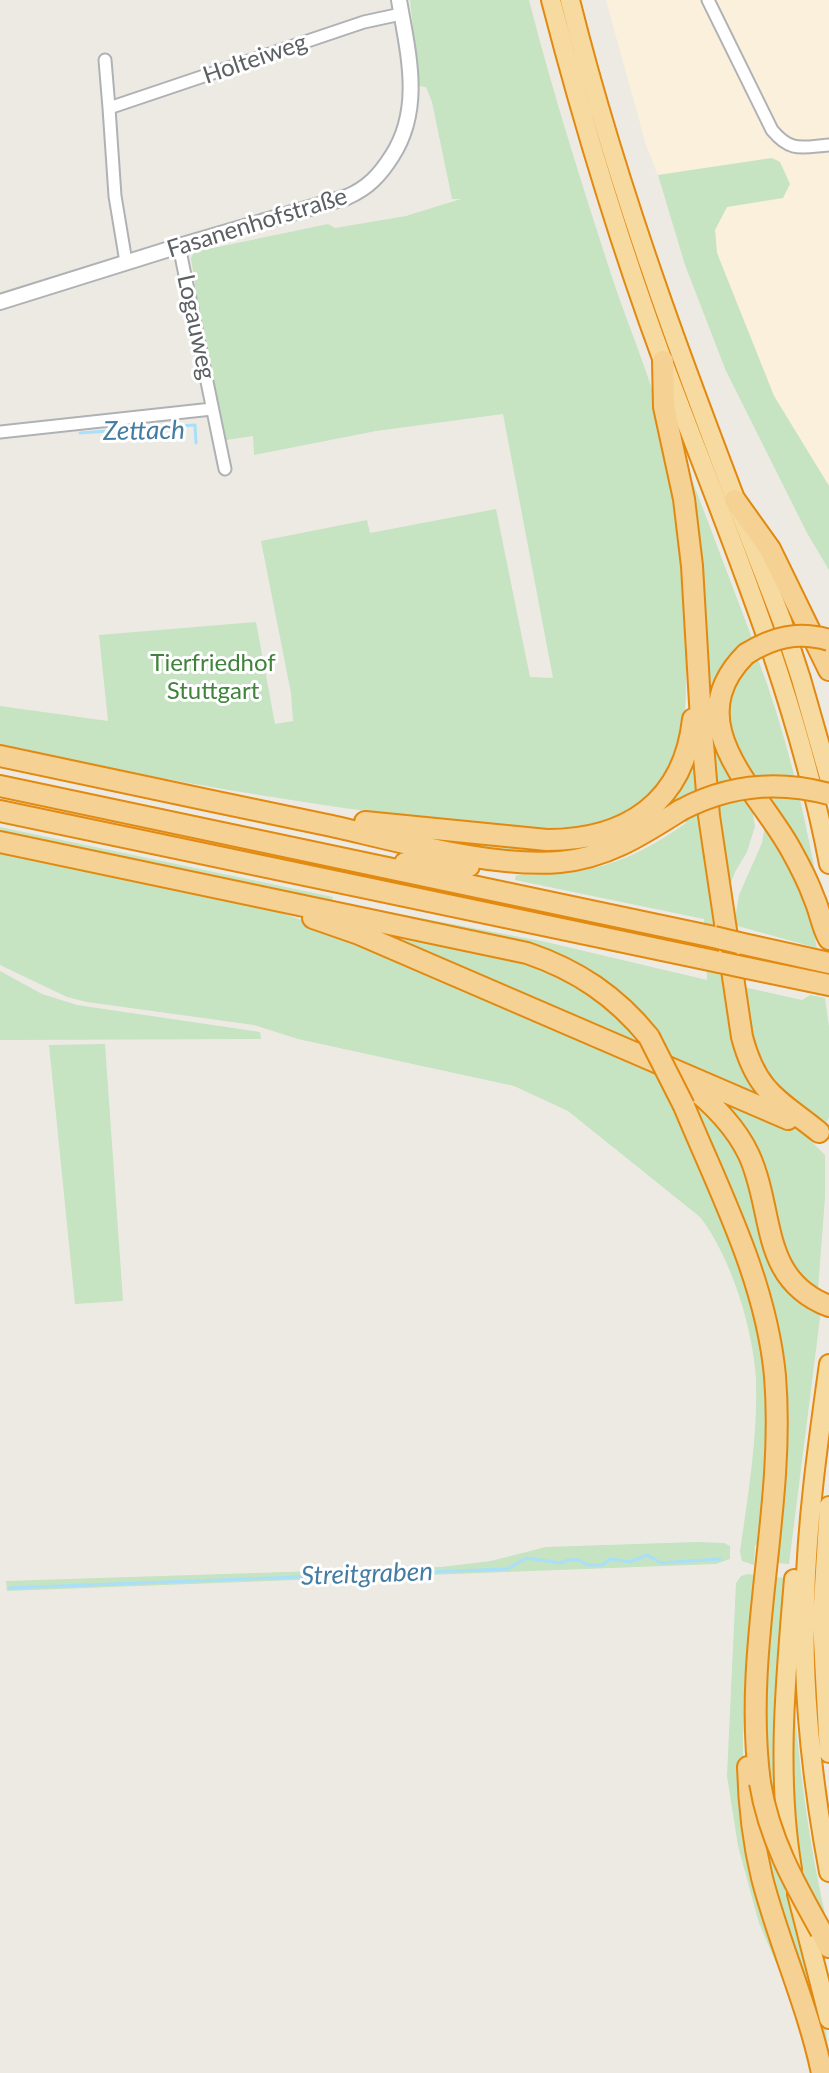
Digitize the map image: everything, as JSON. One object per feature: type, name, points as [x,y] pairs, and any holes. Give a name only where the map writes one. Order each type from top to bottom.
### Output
[{"type":"highway","points":[[551,0],[609,203],[663,361],[782,678],[809,771],[829,864]]},
{"type":"highway","points":[[570,0],[638,234],[681,357],[787,635],[829,777]]},
{"type":"highway","points":[[663,361],[664,407],[677,461],[689,538],[709,816],[742,1037],[753,1070],[768,1093],[824,1134]]},
{"type":"highway","points":[[735,500],[770,549],[829,670]]},
{"type":"highway","points":[[829,640],[808,635],[788,636],[770,640],[746,654],[723,687],[718,715],[730,757],[802,870],[829,939]]},
{"type":"highway","points":[[295,818],[346,820],[547,840],[604,834],[620,828],[649,809],[680,772],[689,743],[699,671]]},
{"type":"highway","points":[[0,756],[512,861],[561,862],[602,853],[635,839],[700,800],[741,788],[785,786],[829,794]]},
{"type":"highway","points":[[0,786],[822,961]]},
{"type":"highway","points":[[0,811],[823,984]]},
{"type":"highway","points":[[0,842],[497,946],[551,961],[611,996],[649,1037],[684,1106],[742,1245],[767,1324],[776,1401],[756,1724],[760,1783],[766,1815],[781,1858],[825,1939]]},
{"type":"highway","points":[[380,866],[422,862],[484,867],[512,861]]},
{"type":"highway","points":[[278,900],[297,913],[359,934],[824,1134]]},
{"type":"highway","points":[[670,1069],[701,1094],[739,1137],[760,1187],[779,1264],[788,1278],[820,1302]]},
{"type":"highway","points":[[829,1364],[808,1529],[805,1657],[809,1739],[829,1872]]},
{"type":"highway","points":[[829,1506],[808,1572],[784,1749],[785,1813],[800,1909],[829,2019]]},
{"type":"highway","points":[[808,1572],[829,1672]]},
{"type":"highway","points":[[823,1647],[829,1753]]},
{"type":"highway","points":[[756,1724],[749,1740],[748,1765],[757,1854],[803,2000],[822,2073]]},
{"type":"street","points":[[708,0],[772,130],[781,141],[792,148],[829,145]]},
{"type":"street","name":"Holteiweg","points":[[109,108],[400,7]]},
{"type":"street","name":"Fasanenhofstraße","points":[[0,302],[347,197],[366,188],[378,177],[397,148],[410,112],[412,83],[400,7]]},
{"type":"street","points":[[105,60],[115,196],[126,262]]},
{"type":"street","name":"Logauweg","points":[[179,246],[225,469]]},
{"type":"street","name":"Logauweg","points":[[0,432],[212,409]]},
{"type":"shaded area","points":[[606,0],[829,0],[829,486],[774,396],[717,253],[715,230],[727,206],[772,158],[658,175],[646,145]]},
{"type":"green space","name":"Tierfriedhof Stuttgart","points":[[410,0],[529,0],[558,106],[613,280],[657,404],[669,451],[684,571],[686,687],[681,739],[669,772],[652,795],[622,818],[586,829],[542,830],[286,799],[0,746],[0,706],[108,721],[99,635],[256,622],[275,724],[293,721],[291,693],[261,541],[367,520],[370,533],[496,509],[530,677],[553,678],[503,414],[376,431],[254,455],[253,436],[219,441],[191,258],[194,252],[328,224],[335,228],[406,216],[461,199],[452,199],[432,102],[426,87],[419,86]]},
{"type":"green space","points":[[772,158],[780,162],[790,184],[783,198],[727,207],[715,230],[717,253],[774,396],[829,486],[829,570],[807,533],[726,371],[685,265],[658,175]]},
{"type":"green space","points":[[683,456],[752,638],[734,652],[716,690],[751,803],[755,826],[747,852],[725,891]]},
{"type":"green space","points":[[756,654],[793,770],[818,888],[747,774],[727,728],[725,713],[729,696]]},
{"type":"green space","points":[[694,748],[718,918],[772,1104],[675,1064],[644,1018],[620,994],[372,912],[374,909],[546,942],[707,980],[704,919],[515,880],[516,875],[586,870],[625,858],[686,823],[679,803],[627,836],[576,852],[524,853],[421,835],[627,830]]},
{"type":"green space","points":[[766,820],[807,896],[817,948],[734,925],[739,895],[762,843]]},
{"type":"green space","points":[[0,827],[333,897],[331,905],[0,835]]},
{"type":"green space","points":[[0,853],[278,912],[308,922],[656,1073],[668,1101],[671,1100],[715,1202],[741,1271],[760,1342],[767,1399],[767,1441],[760,1544],[755,1545],[754,1565],[742,1561],[740,1552],[754,1444],[754,1359],[731,1272],[700,1217],[568,1111],[514,1086],[298,1039],[254,1025],[87,1002],[67,997],[0,965]]},
{"type":"green space","points":[[357,928],[529,963],[566,978],[593,996],[644,1051]]},
{"type":"green space","points":[[0,971],[42,994],[77,1005],[260,1032],[261,1039],[0,1040]]},
{"type":"green space","points":[[739,986],[802,1000],[810,995],[825,998],[829,1027],[827,1122],[813,1115],[808,1116],[755,1064]]},
{"type":"green space","points":[[105,1044],[123,1301],[75,1304],[49,1045]]},
{"type":"green space","points":[[712,1092],[808,1133],[807,1136],[825,1155],[818,1289],[797,1275]]},
{"type":"green space","points":[[692,1103],[706,1108],[744,1159],[767,1242],[821,1310],[789,1564],[776,1563],[783,1388]]},
{"type":"green space","points":[[697,1542],[730,1546],[730,1559],[716,1564],[7,1591],[6,1581],[441,1567],[491,1561],[546,1547]]},
{"type":"green space","points":[[756,1575],[743,1733],[743,1784],[799,1999],[812,2073],[791,1998],[759,1923],[738,1846],[727,1776],[736,1583],[741,1576]]},
{"type":"green space","points":[[774,1577],[787,1578],[774,1763],[776,1812],[769,1783],[764,1725]]},
{"type":"green space","points":[[793,1683],[805,1804],[827,1923],[796,1870],[792,1834]]},
{"type":"green space","points":[[758,1805],[788,1891],[795,1928],[800,1929],[814,1978],[823,2011],[829,2062],[769,1877]]},
{"type":"waterway","name":"Zettach","points":[[80,433],[195,425],[196,443]]},
{"type":"waterway","name":"Streitgraben","points":[[9,1588],[507,1569],[527,1558],[561,1563],[579,1560],[587,1565],[603,1565],[610,1559],[630,1562],[647,1555],[661,1563],[720,1559]]}]
